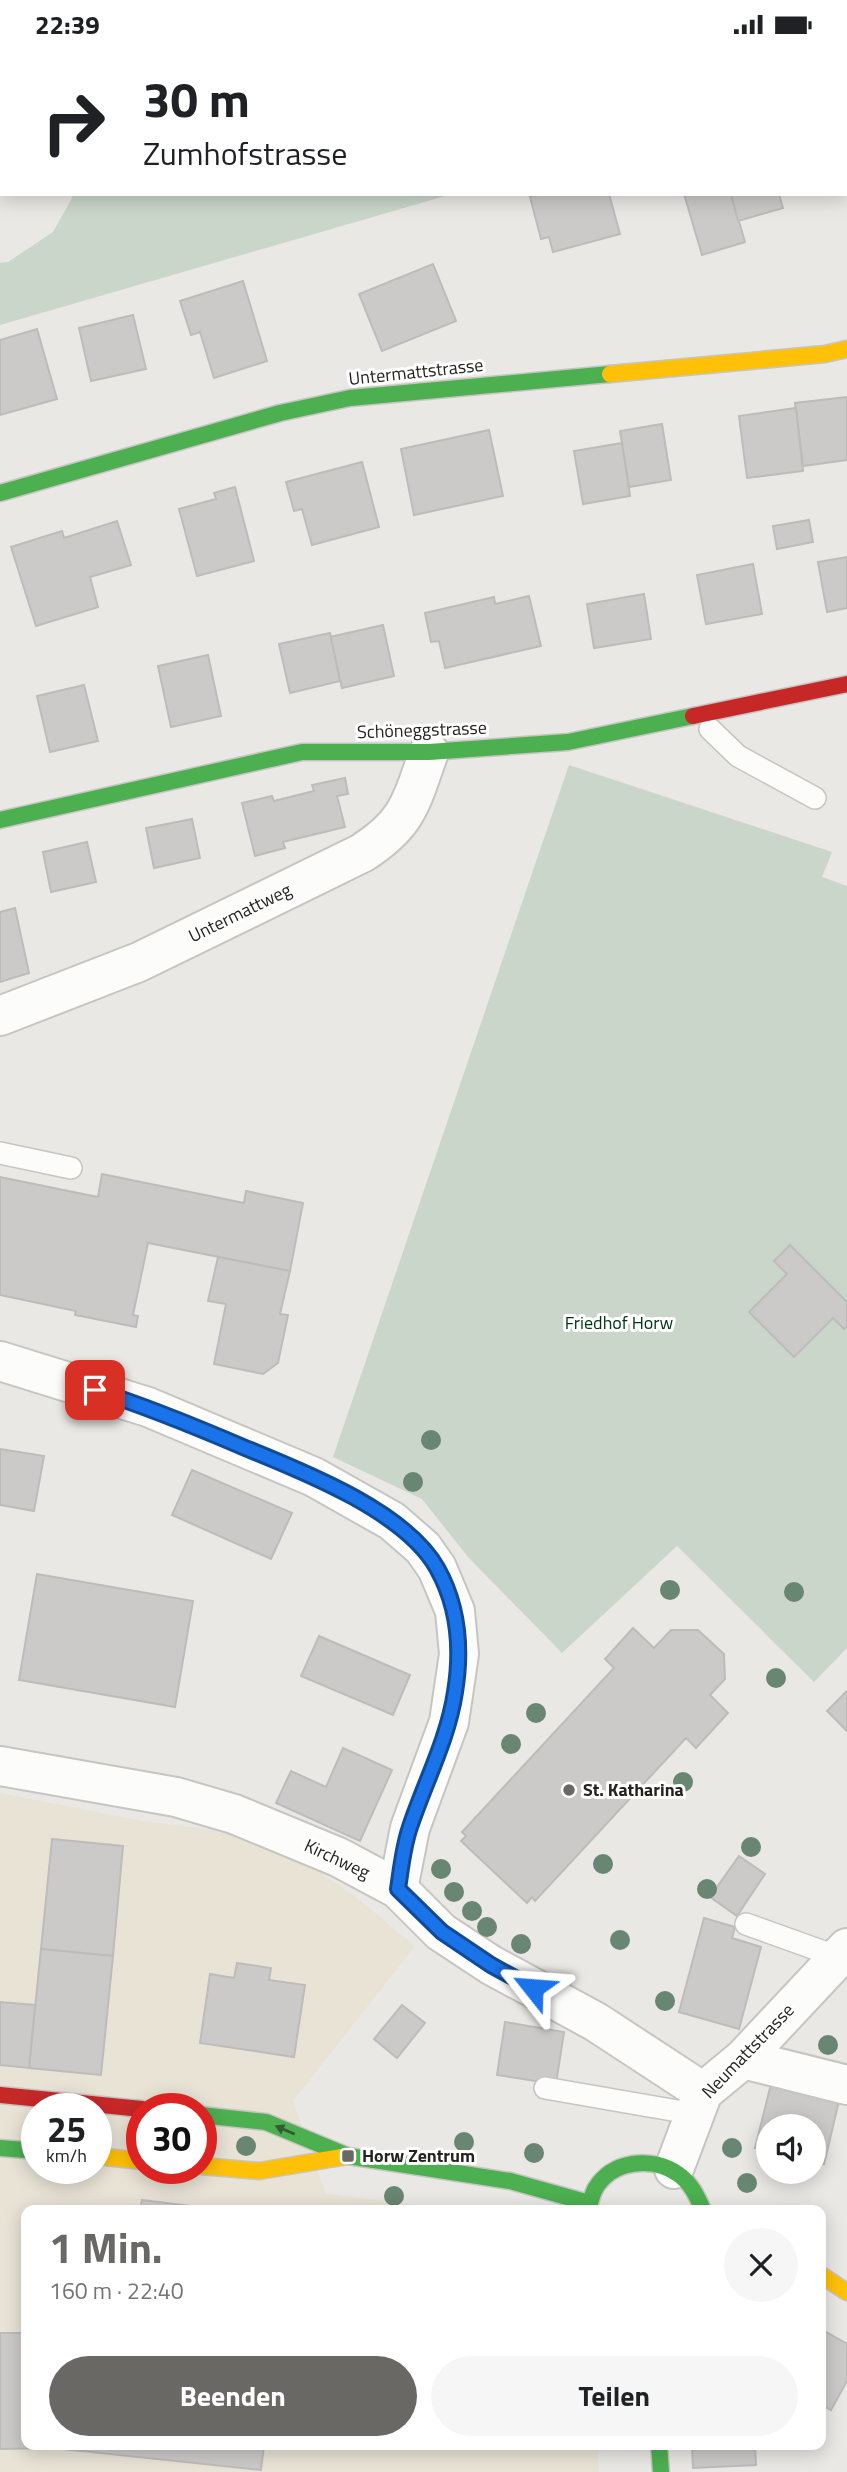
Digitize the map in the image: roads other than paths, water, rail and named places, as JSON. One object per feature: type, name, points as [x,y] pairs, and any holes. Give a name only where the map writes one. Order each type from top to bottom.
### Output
[{"type":"street","name":"Untermattstrasse","points":[[0,493],[280,413],[350,398],[825,354],[847,349]]},
{"type":"street","name":"Schöneggstrasse","points":[[0,820],[302,752],[429,752],[568,742],[847,684]]},
{"type":"street","name":"Untermattweg","points":[[0,1016],[139,963],[362,853],[384,839],[402,820],[429,752]]},
{"type":"street","points":[[0,1361],[148,1407],[314,1477],[392,1521],[423,1548],[437,1568],[454,1611],[459,1654],[449,1721],[410,1828],[398,1889]]},
{"type":"street","name":"Kirchweg","points":[[0,1766],[176,1797],[234,1814],[338,1857],[398,1889],[442,1932],[491,1965],[596,2022],[699,2103]]},
{"type":"street","name":"Neumattstrasse","points":[[674,2169],[699,2103],[843,1953]]},
{"type":"street","points":[[743,2059],[847,2085]]},
{"type":"street","points":[[0,2095],[126,2107]]},
{"type":"street","points":[[217,2117],[266,2122],[348,2156],[510,2181],[582,2205]]},
{"type":"street","points":[[0,2148],[21,2150]]},
{"type":"street","points":[[217,2167],[259,2171],[348,2156]]},
{"type":"street","points":[[589,2205],[597,2187],[608,2175],[623,2166],[640,2162],[657,2163],[674,2169],[694,2187],[701,2205]]},
{"type":"street","points":[[826,2278],[847,2292]]},
{"type":"street","points":[[659,2450],[661,2472]]},
{"type":"lane","points":[[710,729],[738,756],[815,798]]},
{"type":"lane","points":[[0,1153],[71,1168]]},
{"type":"lane","points":[[746,1924],[843,1953]]},
{"type":"lane","points":[[545,2088],[699,2103]]},
{"type":"place","name":"St. Katharina","points":[[569,1790]]},
{"type":"place","name":"Horw Zentrum","points":[[348,2156]]},
{"type":"park label","name":"Friedhof Horw","points":[[619,1323]]}]
